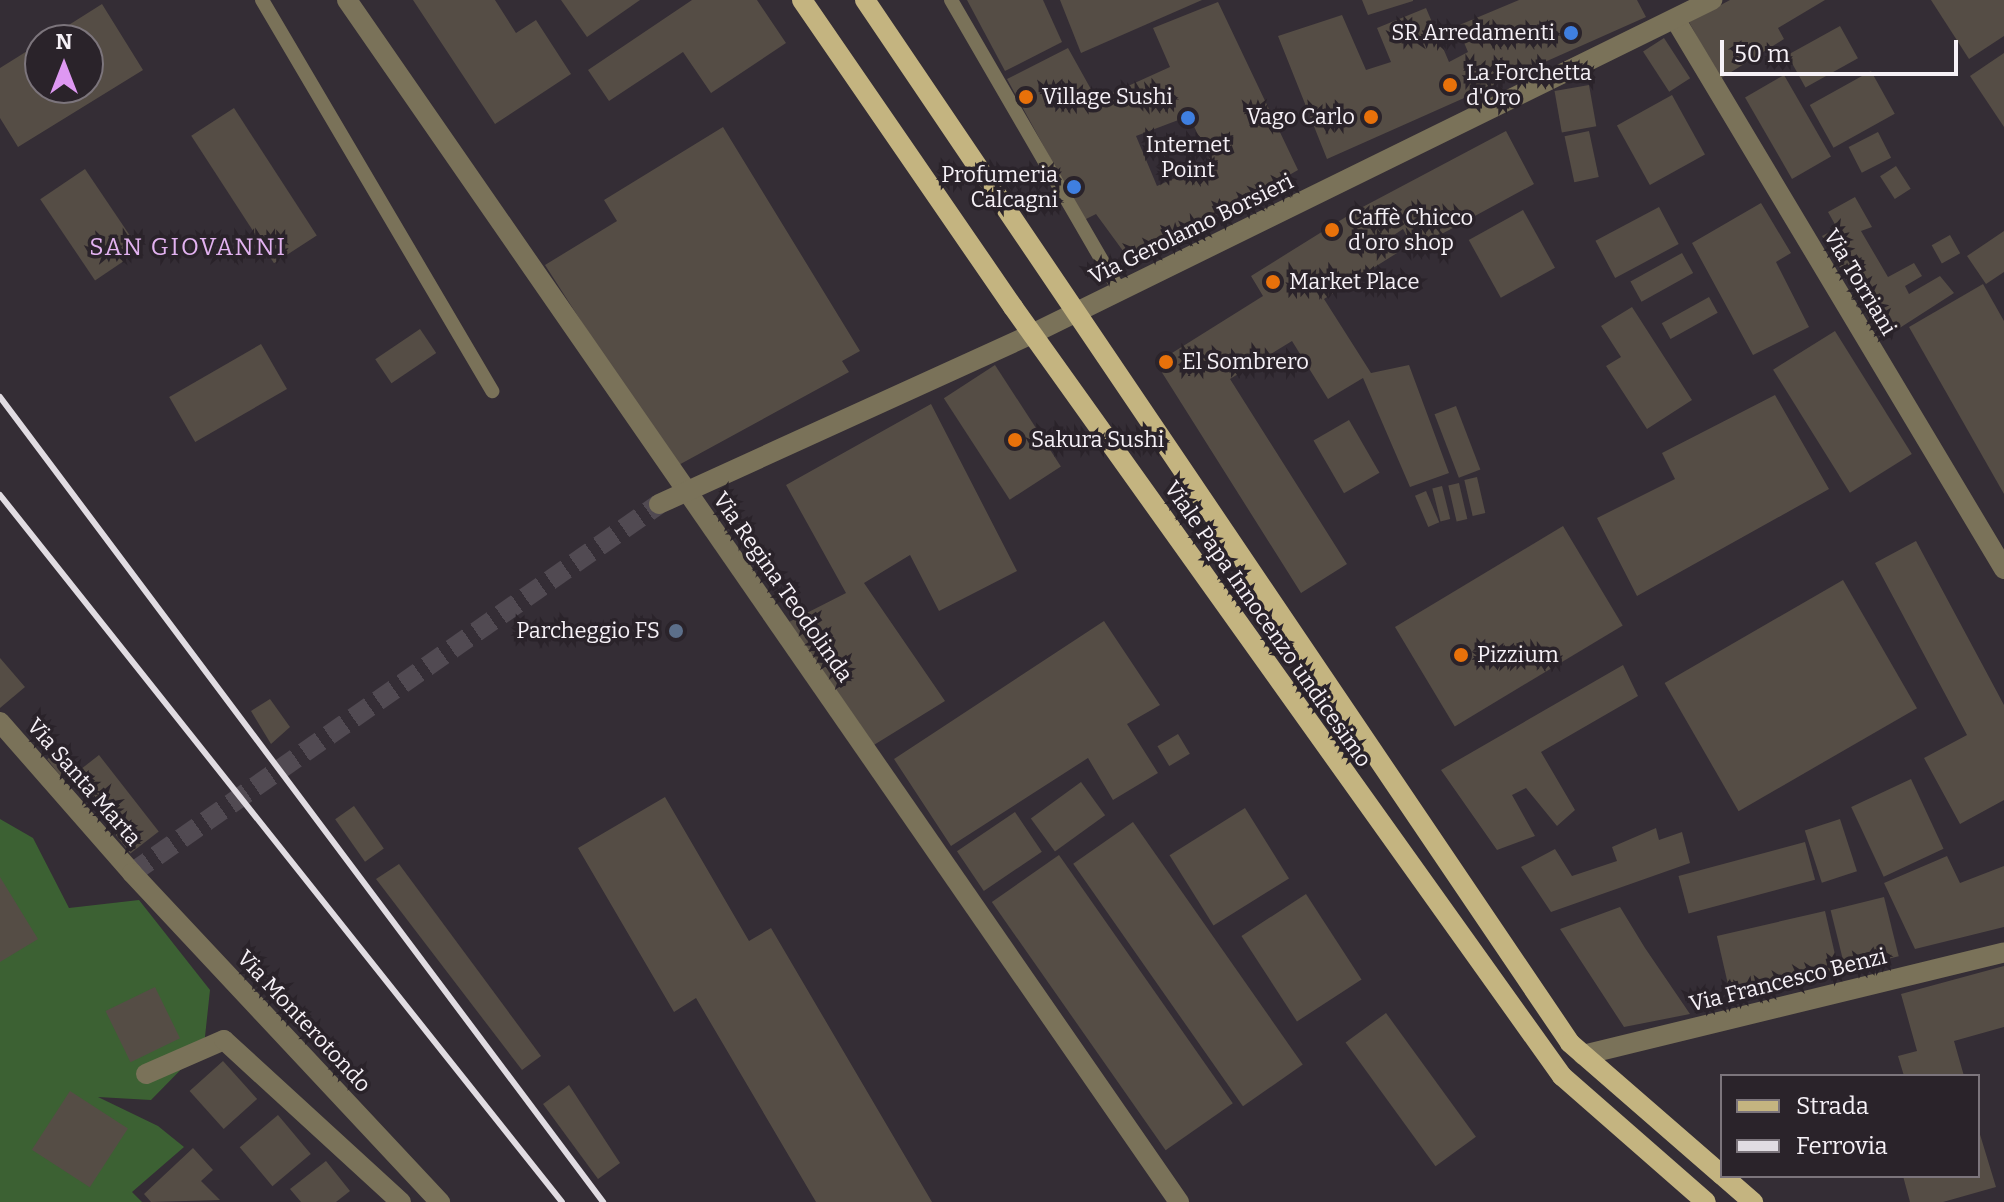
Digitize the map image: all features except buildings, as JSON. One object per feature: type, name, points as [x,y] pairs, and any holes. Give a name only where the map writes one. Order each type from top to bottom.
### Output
[{"type":"main road","name":"Viale Papa Innocenzo undicesimo","points":[[802,0],[1032,334],[1562,1076],[1706,1202]]},
{"type":"main road","name":"Viale Papa Innocenzo undicesimo","points":[[865,0],[1583,1055],[1720,1174]]},
{"type":"main road","name":"Viale Papa Innocenzo undicesimo","points":[[1724,1178],[1753,1202]]},
{"type":"street","name":"Via Regina Teodolinda","points":[[347,0],[1179,1202]]},
{"type":"street","name":"Via Gerolamo Borsieri","points":[[686,488],[1032,334],[1712,0]]},
{"type":"street","name":"Via Torriani","points":[[1675,19],[2004,569]]},
{"type":"street","points":[[659,504],[686,488]]},
{"type":"street","name":"Via Santa Marta","points":[[0,722],[132,873]]},
{"type":"street","name":"Via Monterotondo","points":[[132,873],[440,1202]]},
{"type":"street","name":"Via Francesco Benzi","points":[[1583,1055],[2004,952]]},
{"type":"street","points":[[146,1074],[224,1040],[401,1202]]},
{"type":"lane","points":[[262,0],[492,391]]},
{"type":"lane","points":[[951,0],[1120,291]]},
{"type":"green space","points":[[0,819],[33,838],[69,908],[139,900],[210,990],[204,1046],[151,1100],[98,1097],[158,1126],[184,1147],[132,1192],[142,1202],[0,1202]]},
{"type":"tunnel","points":[[132,873],[659,504]]},
{"type":"railway","points":[[0,397],[603,1202]]},
{"type":"railway","points":[[0,495],[562,1202]]},
{"type":"place","name":"SR Arredamenti","points":[[1571,33]]},
{"type":"place","name":"La Forchetta d'Oro","points":[[1450,85]]},
{"type":"place","name":"Village Sushi","points":[[1026,97]]},
{"type":"place","name":"Vago Carlo","points":[[1371,117]]},
{"type":"place","name":"Internet Point","points":[[1188,118]]},
{"type":"place","name":"Profumeria Calcagni","points":[[1074,187]]},
{"type":"place","name":"Caffè Chicco d'oro shop","points":[[1332,230]]},
{"type":"place","name":"Market Place","points":[[1273,282]]},
{"type":"place","name":"El Sombrero","points":[[1166,362]]},
{"type":"place","name":"Sakura Sushi","points":[[1015,440]]},
{"type":"place","name":"Parcheggio FS","points":[[676,631]]},
{"type":"place","name":"Pizzium","points":[[1461,655]]},
{"type":"district","name":"SAN GIOVANNI","points":[[188,248]]}]
